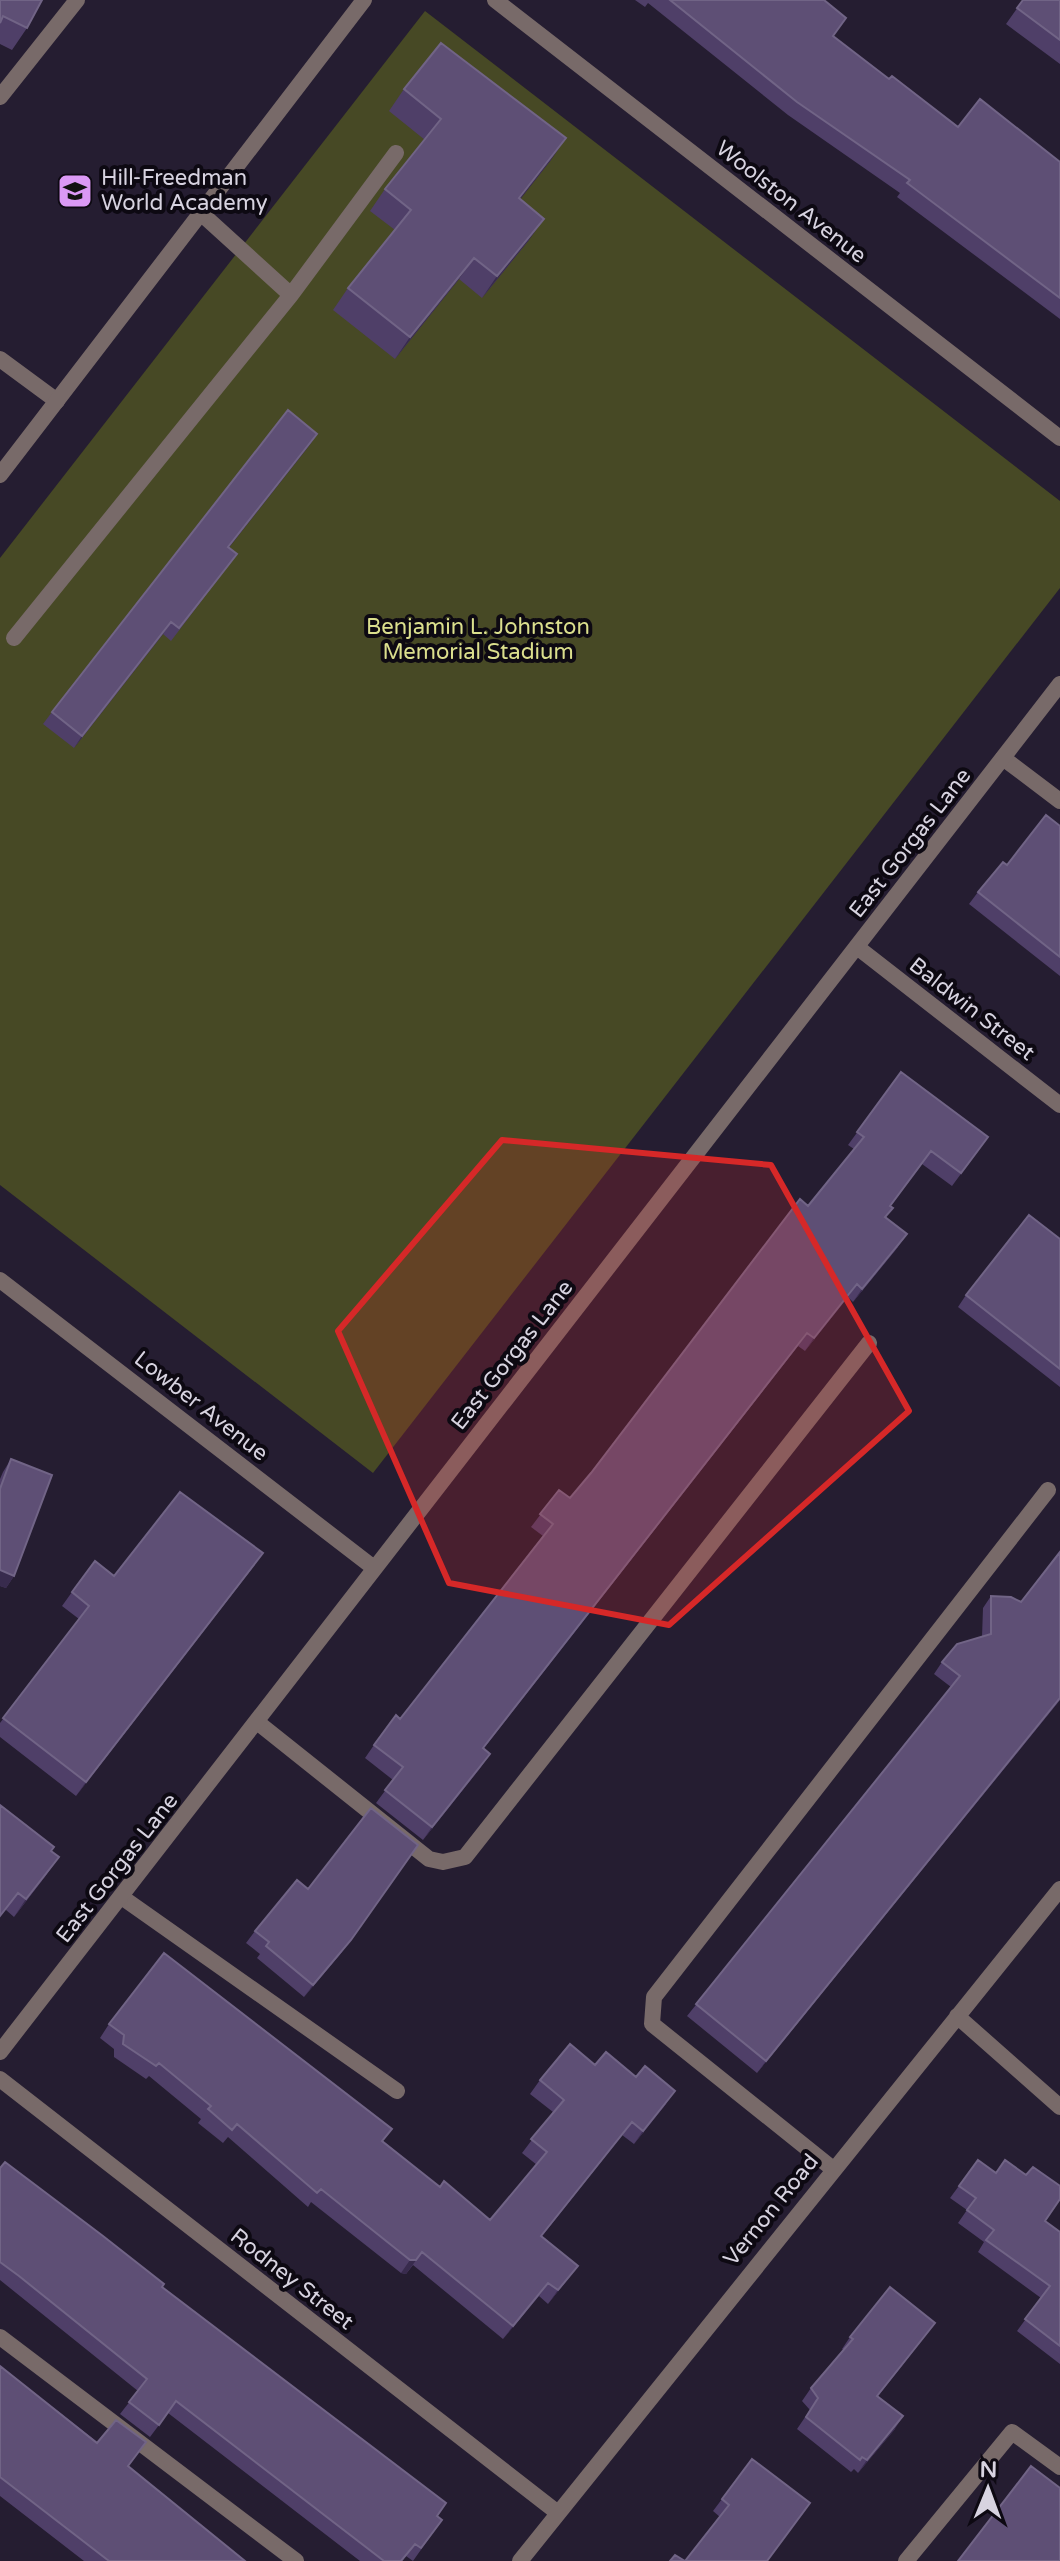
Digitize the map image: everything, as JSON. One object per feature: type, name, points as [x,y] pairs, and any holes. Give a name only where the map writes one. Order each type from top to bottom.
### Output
[{"type":"street","points":[[0,97],[77,0]]},
{"type":"street","points":[[0,475],[203,215],[364,0]]},
{"type":"street","name":"Woolston Avenue","points":[[495,0],[1060,438]]},
{"type":"street","points":[[14,638],[291,295],[396,153]]},
{"type":"street","points":[[203,215],[291,295]]},
{"type":"street","points":[[0,359],[57,401]]},
{"type":"street","name":"East Gorgas Lane","points":[[0,2052],[123,1898],[374,1568],[1060,684]]},
{"type":"street","points":[[1003,758],[1060,801]]},
{"type":"street","name":"Baldwin Street","points":[[857,947],[1060,1105]]},
{"type":"street","name":"Lowber Avenue","points":[[0,1280],[374,1568]]},
{"type":"street","points":[[257,1722],[429,1859],[443,1862],[465,1857],[869,1343]]},
{"type":"street","points":[[833,2169],[652,2024],[654,1997],[1048,1490]]},
{"type":"street","name":"Vernon Road","points":[[520,2561],[1060,1889]]},
{"type":"street","points":[[123,1898],[397,2091]]},
{"type":"street","points":[[957,2016],[1060,2107]]},
{"type":"street","name":"Rodney Street","points":[[0,2079],[558,2513]]},
{"type":"street","points":[[0,2337],[296,2561]]},
{"type":"street","points":[[906,2561],[1012,2432],[1060,2467]]},
{"type":"highlighted area","points":[[502,1140],[771,1165],[909,1411],[669,1625],[449,1583],[338,1331]]},
{"type":"green space","name":"Benjamin L. Johnston Memorial Stadium","points":[[425,11],[1060,501],[1060,588],[373,1473],[0,1185],[0,558]]},
{"type":"building","points":[[0,0],[42,0],[27,28],[3,16],[0,23]]},
{"type":"building","points":[[670,0],[824,0],[846,18],[833,36],[958,127],[980,99],[1060,162],[1060,298],[907,183],[910,180],[797,102]]},
{"type":"building","points":[[1023,0],[1060,0],[1060,40],[1017,8]]},
{"type":"building","points":[[441,43],[566,138],[519,198],[544,219],[497,276],[474,258],[410,337],[348,288],[411,210],[385,189],[441,119],[404,89]]},
{"type":"building","points":[[288,410],[317,434],[228,547],[237,554],[179,628],[171,622],[82,736],[52,712]]},
{"type":"building","points":[[1046,815],[1060,826],[1060,957],[978,892],[1003,862],[1007,865]]},
{"type":"building","points":[[901,1072],[988,1137],[961,1173],[931,1151],[885,1217],[907,1234],[862,1289],[857,1284],[814,1338],[807,1333],[483,1748],[490,1754],[432,1827],[385,1790],[403,1767],[374,1745],[396,1715],[400,1719],[553,1524],[540,1514],[559,1490],[570,1498],[591,1473],[800,1199],[808,1206],[864,1137],[857,1132]]},
{"type":"building","points":[[1029,1215],[1060,1239],[1060,1369],[966,1295]]},
{"type":"building","points":[[11,1459],[52,1475],[14,1576],[0,1570],[0,1489]]},
{"type":"building","points":[[180,1492],[263,1553],[86,1782],[3,1718],[89,1606],[72,1592],[95,1561],[114,1576]]},
{"type":"building","points":[[1060,1552],[1060,1698],[766,2061],[696,2004],[960,1676],[942,1662],[957,1644],[991,1634],[991,1596],[1011,1597],[1021,1602]]},
{"type":"building","points":[[0,1805],[54,1847],[51,1851],[59,1857],[26,1899],[18,1893],[0,1916]]},
{"type":"building","points":[[371,1808],[418,1845],[351,1940],[313,1985],[266,1946],[269,1942],[255,1931],[297,1880],[308,1889]]},
{"type":"building","points":[[164,1953],[392,2129],[382,2141],[440,2187],[444,2181],[490,2220],[547,2152],[531,2139],[564,2100],[540,2080],[570,2044],[595,2065],[606,2052],[636,2077],[645,2066],[675,2091],[643,2131],[632,2122],[541,2236],[578,2266],[558,2290],[548,2283],[513,2326],[422,2252],[416,2260],[410,2260],[321,2189],[317,2193],[237,2124],[232,2130],[208,2109],[211,2106],[159,2063],[156,2066],[123,2044],[124,2035],[109,2024]]},
{"type":"building","points":[[978,2160],[996,2173],[1005,2160],[1026,2175],[1033,2167],[1060,2186],[1060,2199],[1045,2221],[1060,2232],[1060,2346],[1025,2319],[1050,2286],[986,2240],[994,2230],[967,2210],[976,2198],[959,2186]]},
{"type":"building","points":[[5,2162],[164,2284],[162,2287],[446,2503],[437,2516],[442,2520],[421,2548],[415,2544],[401,2561],[384,2561],[176,2401],[159,2425],[129,2402],[147,2379],[0,2262],[0,2168]]},
{"type":"building","points":[[890,2287],[935,2323],[877,2396],[903,2416],[867,2460],[862,2457],[860,2460],[806,2417],[818,2398],[811,2388],[853,2339],[850,2337]]},
{"type":"building","points":[[0,2366],[97,2443],[116,2420],[146,2442],[128,2466],[245,2561],[109,2561],[0,2477]]},
{"type":"building","points":[[752,2459],[810,2503],[767,2561],[685,2561],[729,2505],[722,2499]]},
{"type":"building","points":[[1031,2466],[1060,2488],[1060,2561],[958,2561]]},
{"type":"building","points":[[675,2555],[685,2561],[670,2561]]},
{"type":"place","name":"Hill-Freedman World Academy","points":[[75,191]]}]
